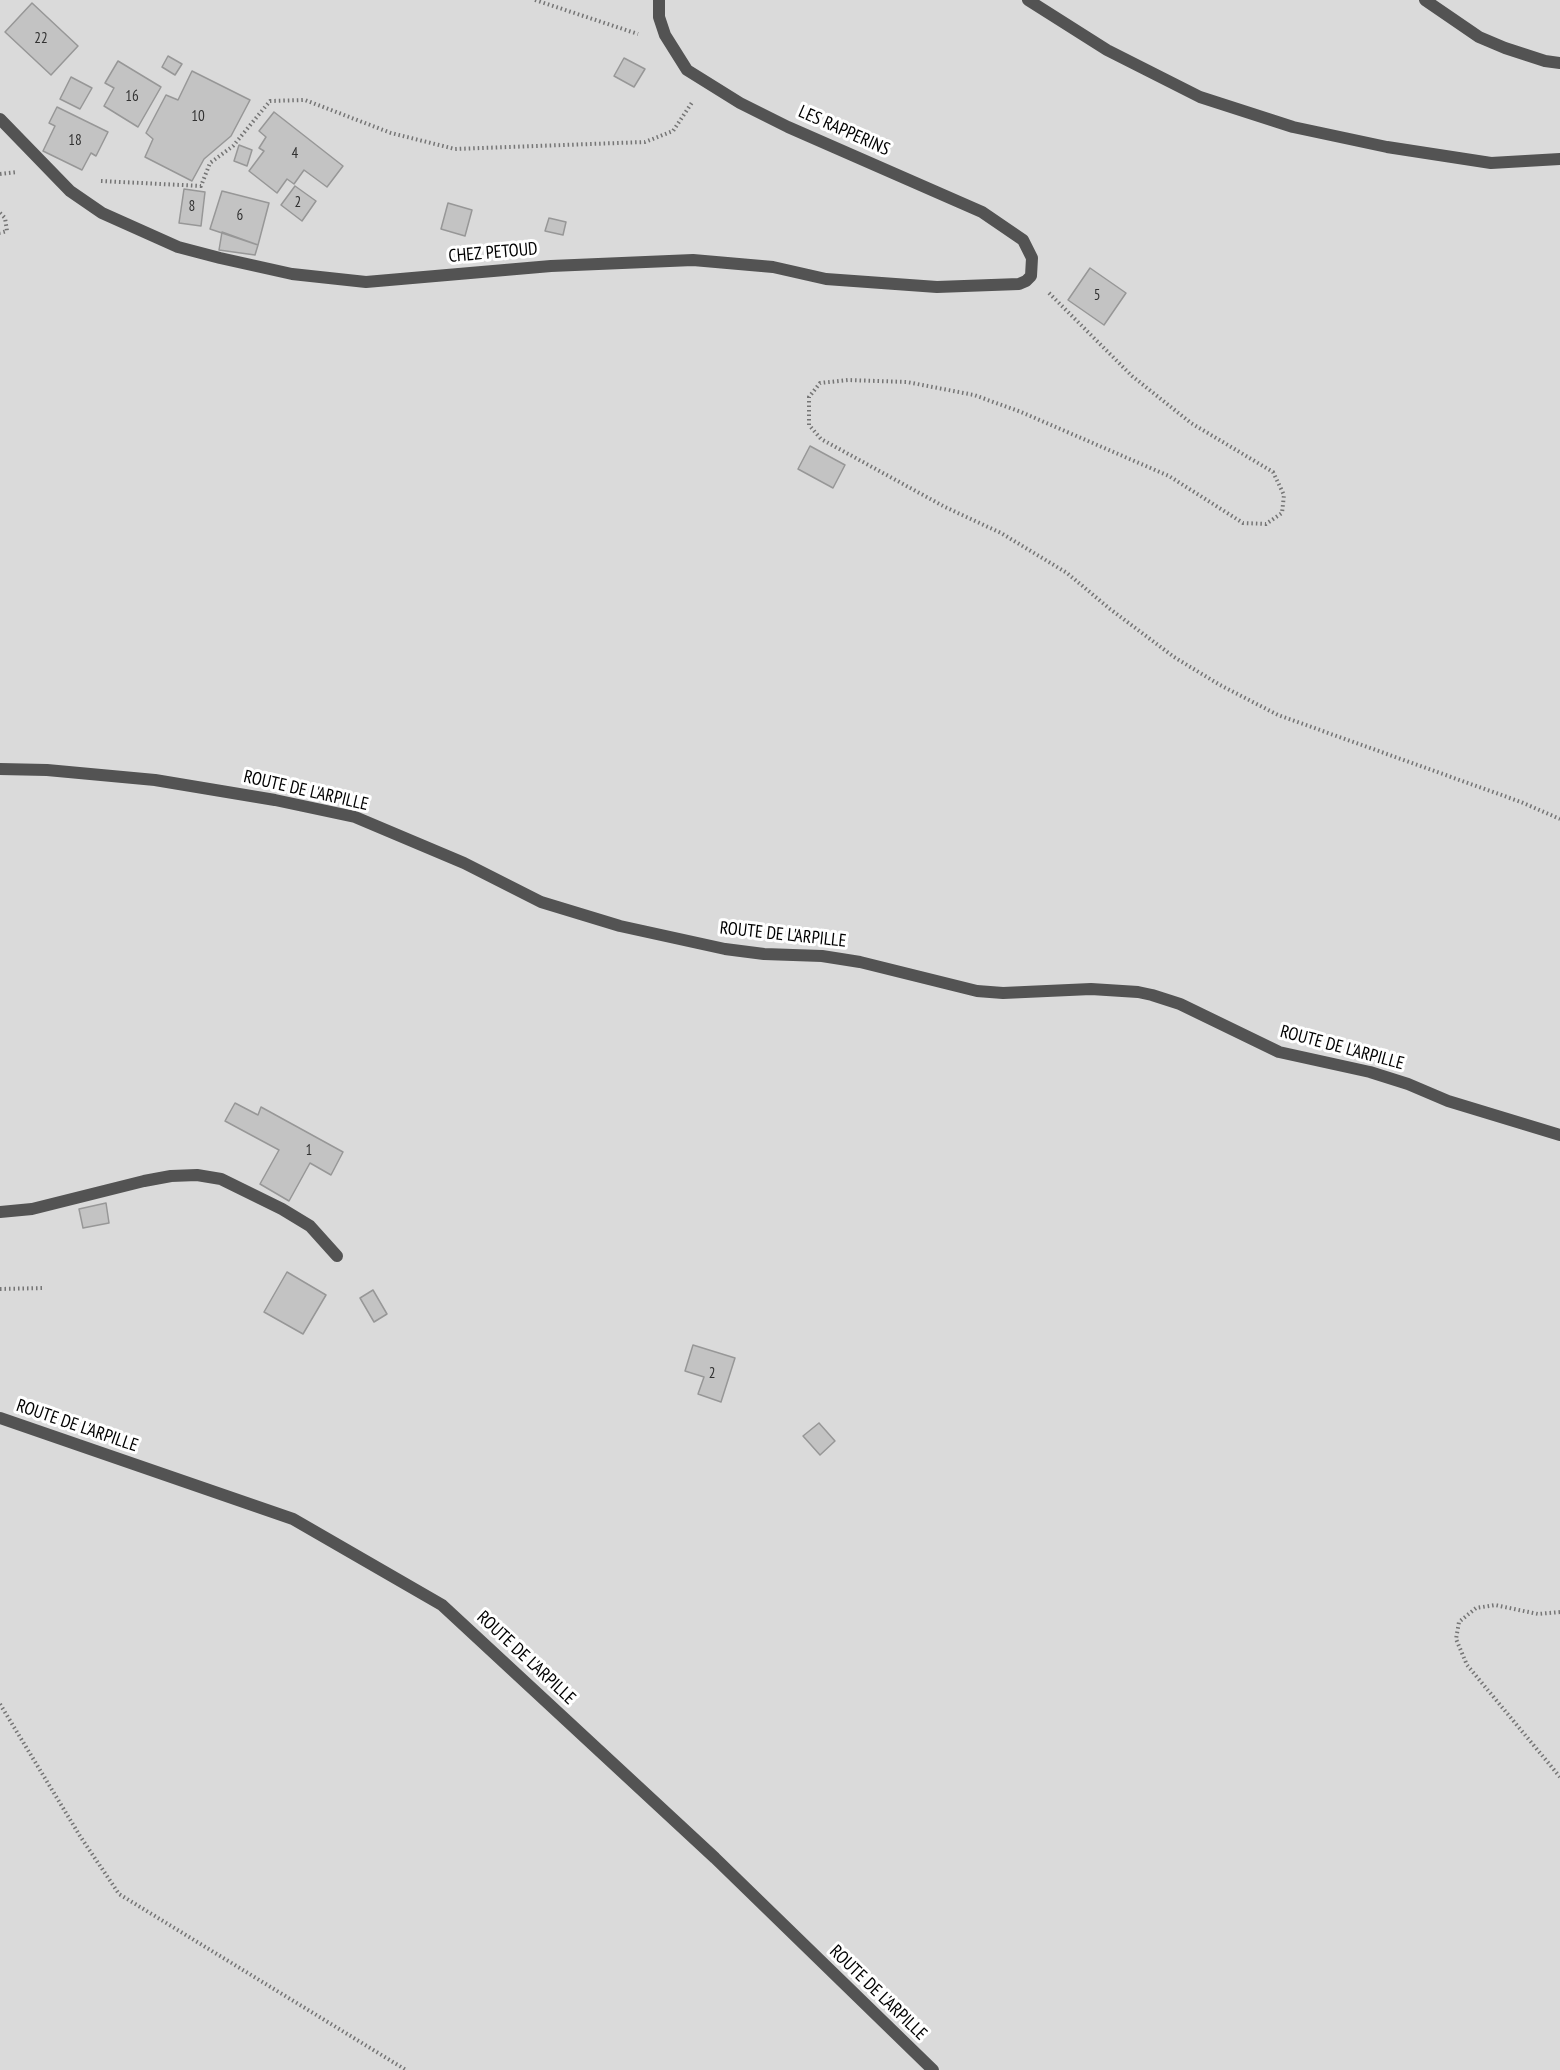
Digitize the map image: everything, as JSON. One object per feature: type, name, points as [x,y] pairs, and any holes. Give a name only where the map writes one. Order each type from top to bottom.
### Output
[{"type":"street","name":"LES RAPPERINS","points":[[659,0],[659,17],[664,35],[687,70],[740,103],[982,212],[1023,240],[1032,258],[1032,276]]},
{"type":"street","points":[[1028,0],[1107,50],[1200,97],[1293,126],[1387,147],[1491,163],[1560,159]]},
{"type":"street","points":[[1425,0],[1479,37],[1545,61],[1560,63]]},
{"type":"street","name":"CHEZ PETOUD","points":[[0,119],[57,178],[82,200],[102,213],[178,247],[240,263],[327,279],[383,281],[552,266],[693,260],[773,267],[826,279],[937,286],[1018,284],[1032,276]]},
{"type":"street","name":"ROUTE DE L'ARPILLE","points":[[0,769],[47,770],[155,780],[275,800],[355,818],[464,863],[541,902],[620,926],[725,949],[764,954],[822,956],[860,962],[977,991],[1004,993],[1091,989],[1152,995],[1180,1004],[1279,1052],[1370,1072],[1408,1084],[1448,1101],[1560,1135]]},
{"type":"street","points":[[0,1212],[32,1209],[144,1181],[171,1176],[197,1175],[221,1179],[282,1209],[310,1226],[337,1256]]},
{"type":"street","name":"ROUTE DE L'ARPILLE","points":[[0,1418],[293,1519],[442,1605],[715,1858],[933,2070]]},
{"type":"path","points":[[535,0],[648,37],[655,38],[664,35]]},
{"type":"path","points":[[100,181],[201,186],[210,164],[233,146],[270,101],[305,100],[391,133],[455,149],[645,142],[673,130],[705,82]]},
{"type":"path","points":[[0,174],[22,171],[57,178]]},
{"type":"path","points":[[0,213],[5,218],[7,231],[0,233]]},
{"type":"path","points":[[1032,276],[1132,376],[1191,423],[1273,472],[1284,495],[1282,513],[1266,524],[1243,523],[1169,476],[1031,416],[974,395],[908,382],[848,380],[820,383],[808,397],[809,425],[821,439],[945,507],[1001,533],[1067,573],[1174,657],[1220,685],[1278,715],[1521,802],[1560,819]]},
{"type":"path","points":[[0,1289],[45,1288]]},
{"type":"path","points":[[1560,1612],[1538,1614],[1495,1605],[1476,1608],[1459,1622],[1456,1639],[1467,1665],[1560,1777]]},
{"type":"path","points":[[0,1704],[80,1836],[119,1894],[406,2070]]},
{"type":"shaded area","points":[[0,0],[1560,0],[1560,2070],[0,2070]]},
{"type":"building","points":[[32,3],[78,46],[51,75],[5,32]]},
{"type":"building","points":[[168,56],[182,64],[175,75],[162,67]]},
{"type":"building","points":[[624,58],[645,69],[634,87],[614,76]]},
{"type":"building","points":[[118,61],[161,87],[138,127],[104,106],[114,88],[105,83]]},
{"type":"building","points":[[192,71],[250,100],[231,136],[204,159],[192,181],[145,157],[153,139],[146,133],[166,95],[178,100]]},
{"type":"building","points":[[71,77],[92,88],[80,109],[60,99]]},
{"type":"building","points":[[57,107],[108,132],[96,156],[91,153],[82,170],[43,151],[55,126],[49,123]]},
{"type":"building","points":[[274,112],[343,166],[327,187],[304,170],[294,184],[287,179],[277,193],[249,171],[264,151],[259,148],[266,137],[259,131]]},
{"type":"building","points":[[239,145],[252,150],[247,166],[234,161]]},
{"type":"building","points":[[295,186],[316,201],[302,221],[281,205]]},
{"type":"building","points":[[184,189],[205,192],[201,226],[179,223]]},
{"type":"building","points":[[222,191],[269,203],[258,245],[210,229]]},
{"type":"building","points":[[448,203],[472,210],[465,236],[441,229]]},
{"type":"building","points":[[549,218],[566,222],[563,235],[545,231]]},
{"type":"building","points":[[222,232],[258,245],[255,255],[219,250]]},
{"type":"building","points":[[1090,268],[1126,293],[1104,325],[1068,300]]},
{"type":"building","points":[[810,446],[845,465],[833,488],[798,469]]},
{"type":"building","points":[[235,1103],[258,1115],[261,1107],[343,1152],[331,1175],[310,1163],[289,1201],[260,1184],[279,1150],[225,1121]]},
{"type":"building","points":[[106,1203],[109,1223],[83,1228],[79,1209]]},
{"type":"building","points":[[287,1272],[326,1295],[303,1334],[264,1312]]},
{"type":"building","points":[[373,1290],[387,1314],[374,1322],[360,1298]]},
{"type":"building","points":[[693,1345],[735,1358],[721,1402],[698,1394],[704,1377],[685,1371]]},
{"type":"building","points":[[819,1423],[835,1441],[820,1455],[803,1436]]}]
